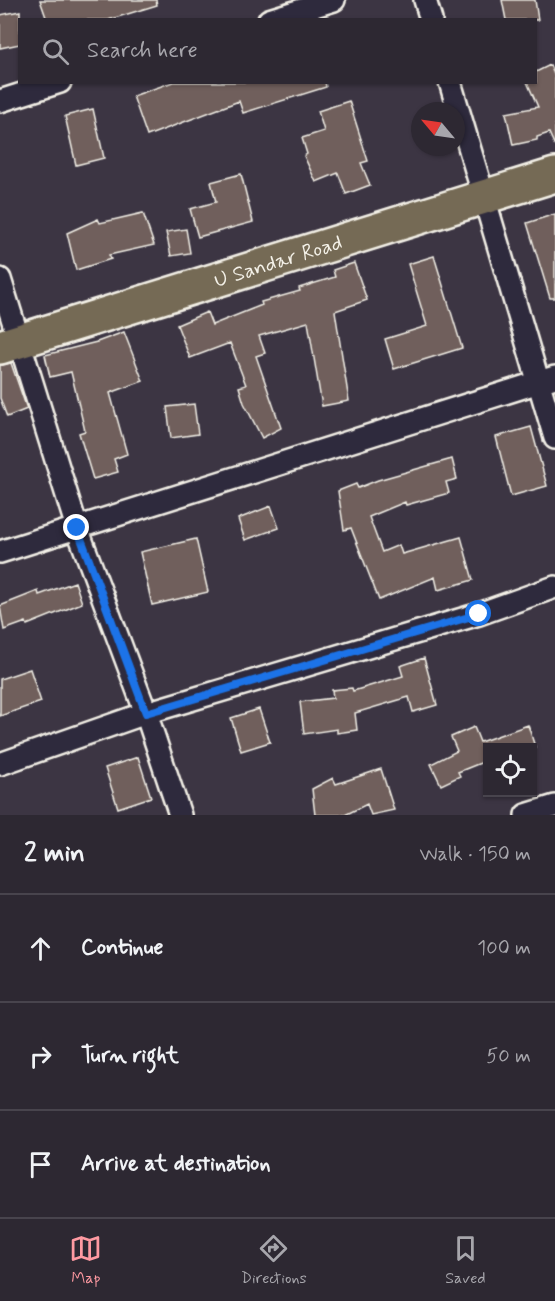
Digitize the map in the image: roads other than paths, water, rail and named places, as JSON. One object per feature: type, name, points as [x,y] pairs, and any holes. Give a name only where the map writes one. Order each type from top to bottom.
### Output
[{"type":"main road","name":"U Sandar Road","points":[[10,344],[555,175]]},
{"type":"street","points":[[276,18],[334,0]]},
{"type":"street","points":[[425,0],[430,18]]},
{"type":"street","points":[[0,100],[53,84]]},
{"type":"street","points":[[451,84],[485,197],[547,379],[555,438]]},
{"type":"street","points":[[0,279],[10,344],[146,713],[180,815]]},
{"type":"street","points":[[0,552],[547,379]]},
{"type":"street","points":[[0,764],[146,713],[479,614],[555,587]]},
{"type":"street","points":[[526,815],[555,806]]}]
